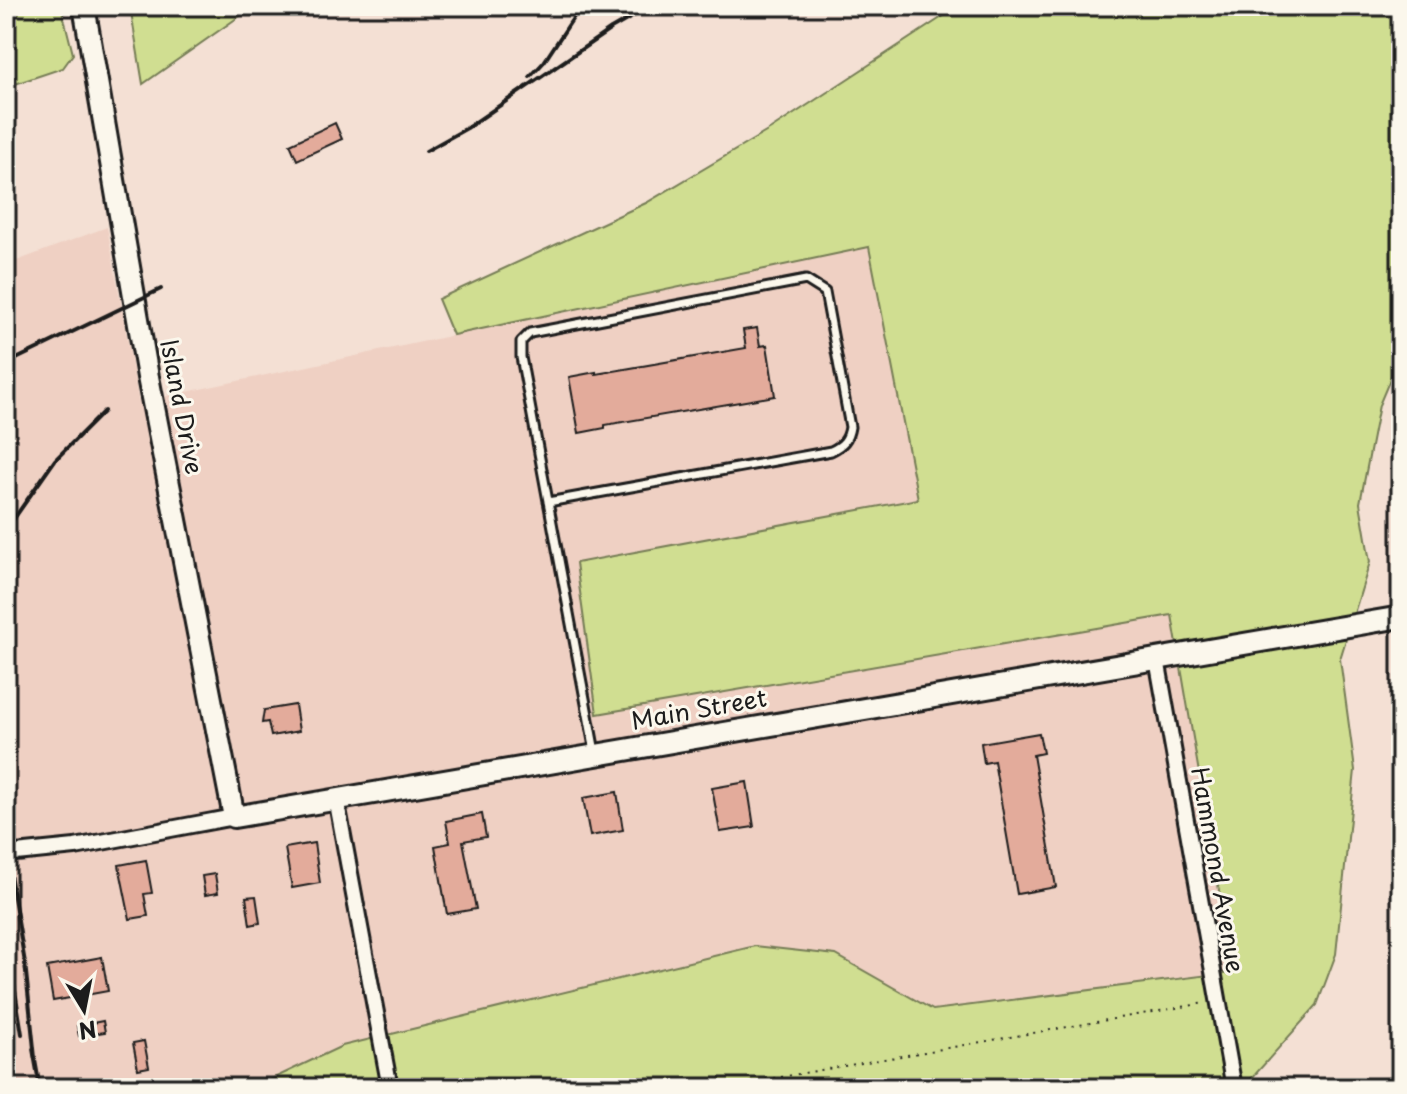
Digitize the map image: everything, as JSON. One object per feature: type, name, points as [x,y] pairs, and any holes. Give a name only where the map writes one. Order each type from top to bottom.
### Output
[{"type":"street","name":"Island Drive","points":[[84,6],[145,362],[234,817]]},
{"type":"street","name":"Main Street","points":[[6,854],[75,847],[336,798],[1401,617]]},
{"type":"street","name":"Hammond Avenue","points":[[1157,659],[1234,1088]]},
{"type":"street","points":[[336,798],[390,1088]]},
{"type":"lane","points":[[548,502],[831,451],[841,446],[849,437],[850,427],[825,292],[806,280],[530,333],[521,342],[521,357],[548,502],[596,754]]},
{"type":"path","points":[[718,1088],[1218,1001]]},
{"type":"shaded area","points":[[107,227],[139,402],[869,247],[918,500],[577,563],[597,714],[1172,615],[1234,972],[933,1010],[836,955],[530,1000],[342,1046],[253,1088],[6,1088],[6,265]]},
{"type":"green space","points":[[6,6],[61,6],[73,54],[63,68],[6,87]]},
{"type":"green space","points":[[130,6],[254,6],[143,84]]},
{"type":"green space","points":[[959,6],[1401,6],[1401,353],[1379,405],[1360,503],[1370,562],[1340,659],[1355,770],[1336,954],[1317,1005],[1243,1088],[253,1088],[342,1046],[755,946],[836,955],[933,1010],[1233,972],[1172,615],[597,714],[576,563],[918,499],[869,247],[453,335],[438,299],[646,203],[771,129]]},
{"type":"building","points":[[335,123],[342,139],[297,160],[290,144]]},
{"type":"building","points":[[757,328],[760,346],[767,345],[775,396],[605,425],[605,428],[579,433],[569,377],[746,348],[743,330]]},
{"type":"building","points":[[295,705],[299,731],[271,736],[268,722],[262,723],[264,710]]},
{"type":"building","points":[[1039,733],[1043,753],[1033,755],[1056,887],[1017,894],[994,761],[984,763],[981,743]]},
{"type":"building","points":[[747,782],[754,827],[720,832],[712,788]]},
{"type":"building","points":[[617,792],[623,830],[590,836],[583,798]]},
{"type":"building","points":[[482,814],[486,837],[463,841],[476,909],[447,914],[435,846],[450,843],[446,821]]},
{"type":"building","points":[[314,843],[320,883],[292,888],[285,848]]},
{"type":"building","points":[[146,860],[152,893],[144,894],[148,916],[130,919],[119,865]]},
{"type":"building","points":[[215,874],[218,893],[205,895],[202,876]]},
{"type":"building","points":[[256,896],[260,923],[250,925],[246,897]]},
{"type":"building","points":[[102,957],[108,991],[53,1001],[47,967]]},
{"type":"building","points":[[103,1021],[105,1032],[79,1036],[77,1026]]},
{"type":"building","points":[[144,1041],[149,1067],[138,1069],[133,1043]]},
{"type":"railway","points":[[530,77],[544,62],[581,6]]},
{"type":"railway","points":[[426,151],[467,128],[611,29],[651,6]]},
{"type":"railway","points":[[6,364],[161,289]]},
{"type":"railway","points":[[6,530],[55,460],[104,411]]},
{"type":"railway","points":[[10,874],[25,963],[35,1058]]},
{"type":"railway","points":[[6,935],[22,1034]]},
{"type":"railway","points":[[33,1049],[40,1088]]}]
